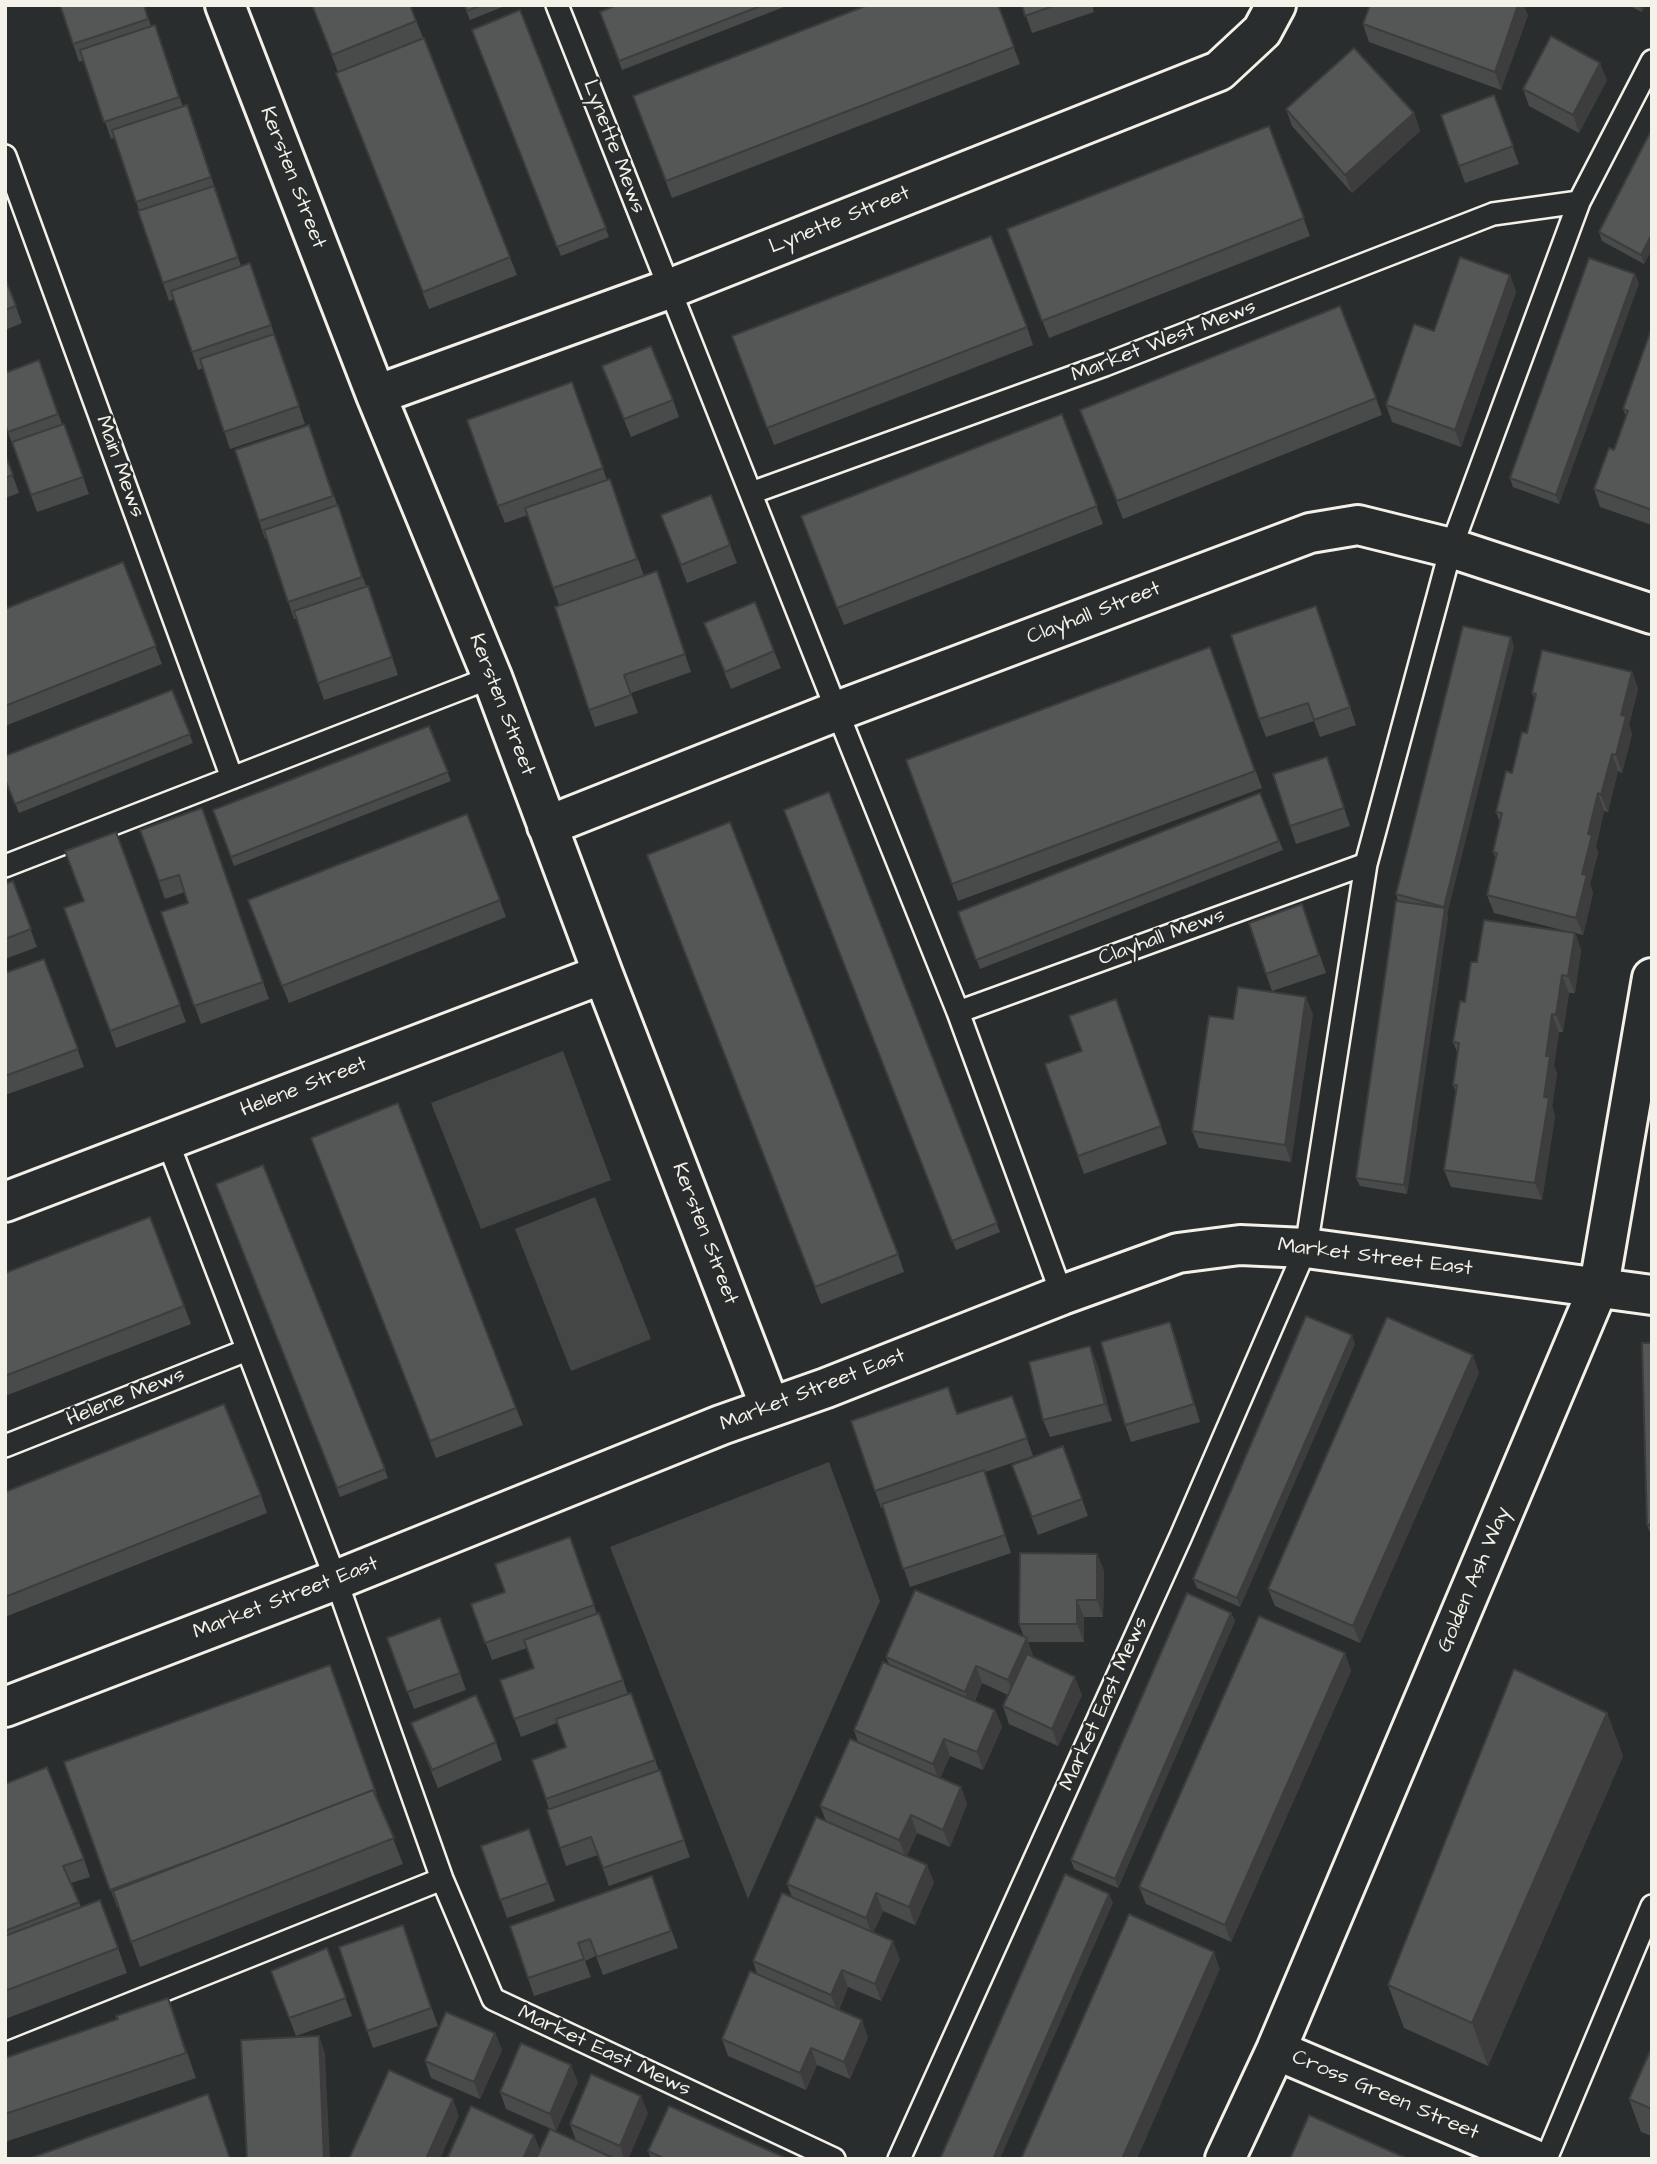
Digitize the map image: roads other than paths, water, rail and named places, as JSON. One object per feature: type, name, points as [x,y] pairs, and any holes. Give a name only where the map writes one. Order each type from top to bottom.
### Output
[{"type":"street","name":"Kersten Street","points":[[225,5],[376,395],[492,677],[770,1407]]},
{"type":"street","name":"Lynette Street","points":[[376,395],[669,289],[1219,71],[1262,31],[1276,5]]},
{"type":"street","name":"Clayhall Street","points":[[547,826],[837,711],[1310,533],[1358,525],[1451,548],[1652,614]]},
{"type":"street","name":"Helene Street","points":[[5,1202],[603,974]]},
{"type":"street","name":"Golden Ash Way","points":[[1225,2159],[1276,2050],[1599,1286],[1652,978]]},
{"type":"street","name":"Market Street East","points":[[5,1707],[336,1580],[770,1407],[1178,1253],[1240,1245],[1306,1248],[1652,1295]]},
{"type":"street","name":"Cross Green Street","points":[[1276,2050],[1533,2159]]},
{"type":"lane","name":"Lynette Mews","points":[[558,5],[669,289]]},
{"type":"lane","points":[[1306,1248],[1366,864],[1451,548],[1579,202],[1652,61]]},
{"type":"lane","name":"Main Mews","points":[[5,156],[232,778]]},
{"type":"lane","name":"Market West Mews","points":[[751,493],[1105,365],[1493,214],[1579,202]]},
{"type":"lane","points":[[669,289],[958,1012],[1062,1295]]},
{"type":"lane","points":[[5,866],[492,677]]},
{"type":"lane","name":"Clayhall Mews","points":[[958,1012],[1366,864]]},
{"type":"lane","points":[[167,1140],[336,1580]]},
{"type":"lane","name":"Market East Mews","points":[[899,2159],[1181,1536],[1306,1248]]},
{"type":"lane","name":"Helene Mews","points":[[5,1446],[247,1350]]},
{"type":"lane","name":"Market East Mews","points":[[336,1580],[442,1879],[493,1999],[834,2159]]},
{"type":"lane","points":[[5,2054],[442,1879]]},
{"type":"lane","points":[[1546,2159],[1652,1906]]}]
